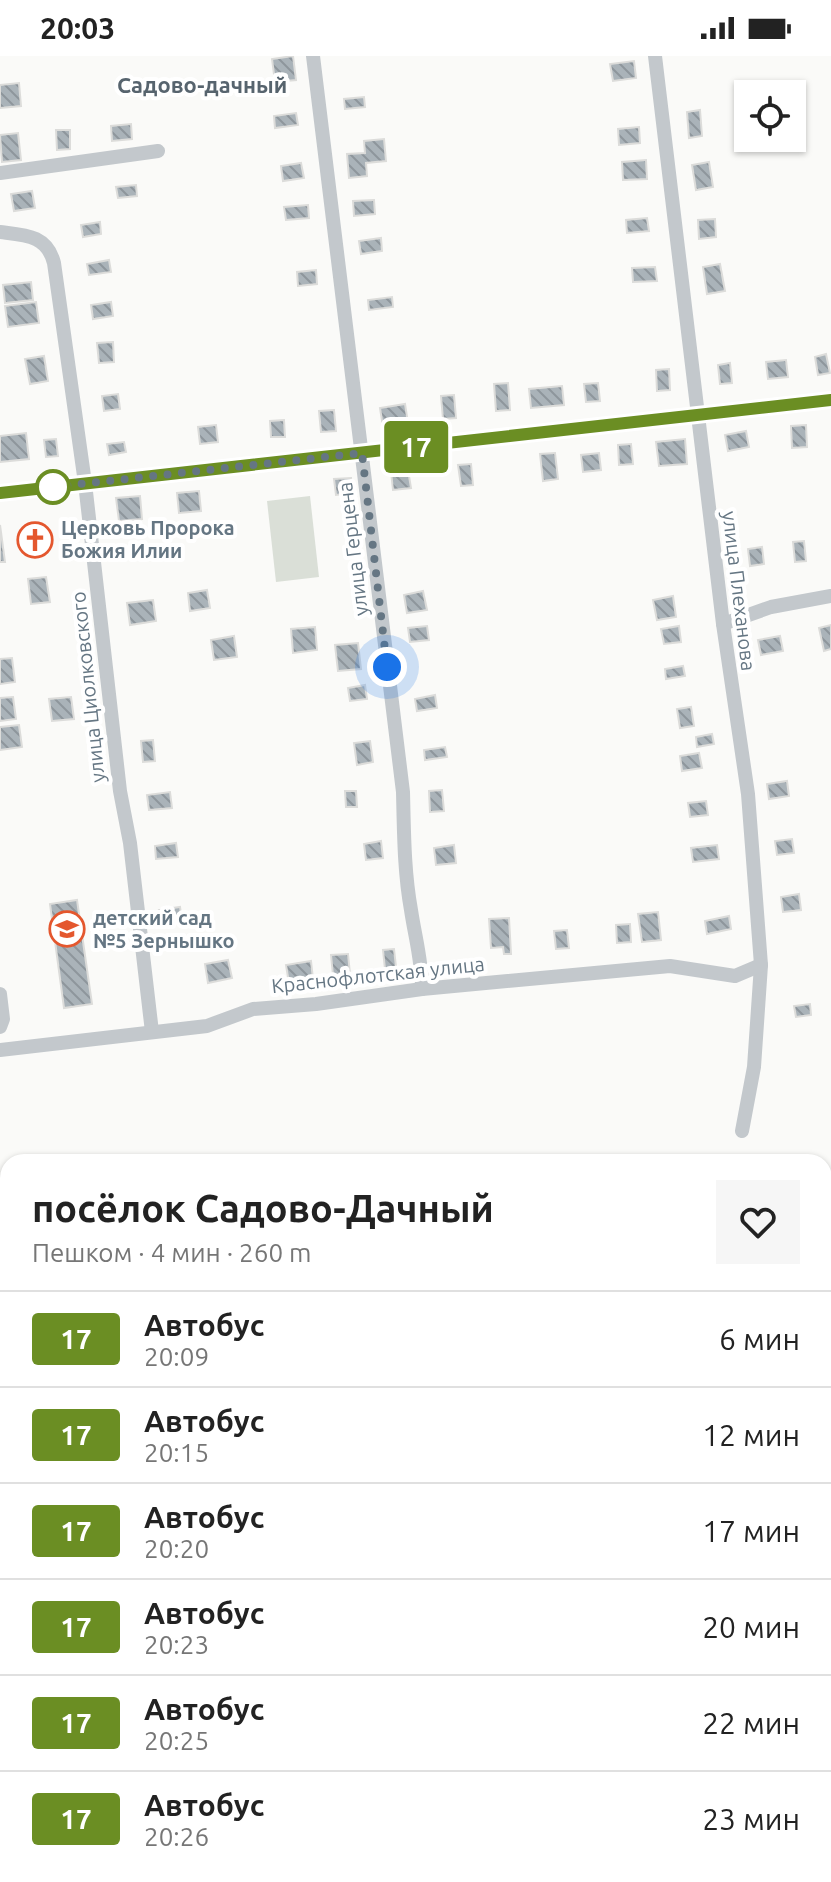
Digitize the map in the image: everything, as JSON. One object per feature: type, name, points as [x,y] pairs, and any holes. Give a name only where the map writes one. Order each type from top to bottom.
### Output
[{"type":"street","name":"улица Герцена","points":[[313,56],[403,792],[404,859],[411,912],[422,956],[422,989]]},
{"type":"street","name":"улица Плеханова","points":[[655,56],[723,624],[748,794],[761,965],[754,1067],[742,1131]]},
{"type":"street","points":[[0,173],[158,151]]},
{"type":"street","name":"улица Циолковского","points":[[0,232],[33,236],[51,251],[85,483],[120,791],[130,843],[152,1032]]},
{"type":"street","points":[[0,493],[831,400]]},
{"type":"street","points":[[723,624],[771,607],[831,596]]},
{"type":"street","name":"Краснофлотская улица","points":[[0,1050],[207,1026],[253,1009],[316,1004],[422,989],[670,966],[735,976],[761,965]]},
{"type":"street","points":[[0,994],[3,1019],[0,1027]]},
{"type":"shaded area","points":[[310,496],[319,577],[276,582],[267,501]]},
{"type":"building","points":[[293,56],[296,80],[275,82],[272,59]]},
{"type":"building","points":[[634,61],[636,78],[613,81],[610,64]]},
{"type":"building","points":[[19,83],[21,106],[0,108],[0,85]]},
{"type":"building","points":[[364,97],[365,107],[345,109],[344,99]]},
{"type":"building","points":[[700,110],[702,136],[689,138],[687,112]]},
{"type":"building","points":[[296,113],[298,125],[275,128],[274,116]]},
{"type":"building","points":[[131,124],[132,139],[112,141],[111,126]]},
{"type":"building","points":[[639,127],[640,143],[619,145],[618,129]]},
{"type":"building","points":[[56,130],[70,130],[70,149],[57,150]]},
{"type":"building","points":[[18,133],[21,160],[2,162],[0,135]]},
{"type":"building","points":[[384,139],[386,161],[366,163],[367,176],[349,178],[347,154],[365,153],[364,141]]},
{"type":"building","points":[[646,160],[647,179],[623,180],[622,162]]},
{"type":"building","points":[[709,162],[713,187],[696,190],[692,165]]},
{"type":"building","points":[[301,163],[304,178],[283,181],[281,166]]},
{"type":"building","points":[[136,185],[137,196],[118,198],[116,187]]},
{"type":"building","points":[[32,191],[35,208],[14,211],[11,194]]},
{"type":"building","points":[[374,200],[375,214],[354,216],[353,201]]},
{"type":"building","points":[[308,205],[309,218],[286,220],[284,207]]},
{"type":"building","points":[[647,218],[649,231],[627,233],[626,220]]},
{"type":"building","points":[[715,219],[716,237],[699,239],[698,220]]},
{"type":"building","points":[[100,222],[101,234],[83,237],[81,225]]},
{"type":"building","points":[[381,238],[382,251],[361,254],[359,241]]},
{"type":"building","points":[[109,260],[111,272],[89,275],[87,264]]},
{"type":"building","points":[[720,264],[725,291],[707,294],[703,267]]},
{"type":"building","points":[[655,267],[657,281],[633,282],[632,268]]},
{"type":"building","points":[[316,270],[317,284],[298,286],[297,272]]},
{"type":"building","points":[[31,282],[33,300],[5,303],[3,285]]},
{"type":"building","points":[[392,297],[393,307],[369,310],[368,300]]},
{"type":"building","points":[[36,302],[39,323],[8,327],[5,306]]},
{"type":"building","points":[[111,302],[113,316],[93,319],[91,305]]},
{"type":"building","points":[[113,342],[114,362],[99,363],[97,343]]},
{"type":"building","points":[[826,354],[830,373],[818,375],[815,357]]},
{"type":"building","points":[[44,356],[48,381],[30,384],[25,359]]},
{"type":"building","points":[[786,360],[788,377],[768,379],[766,362]]},
{"type":"building","points":[[730,363],[732,383],[720,384],[718,365]]},
{"type":"building","points":[[669,369],[670,390],[657,391],[656,370]]},
{"type":"building","points":[[508,383],[510,410],[496,411],[494,384]]},
{"type":"building","points":[[598,383],[600,401],[586,402],[584,384]]},
{"type":"building","points":[[562,386],[564,405],[531,408],[529,389]]},
{"type":"building","points":[[118,394],[120,409],[104,411],[102,396]]},
{"type":"building","points":[[454,395],[456,418],[443,419],[441,396]]},
{"type":"building","points":[[405,404],[408,423],[383,427],[380,408]]},
{"type":"building","points":[[334,410],[336,431],[321,432],[319,411]]},
{"type":"building","points":[[284,420],[285,437],[271,437],[270,421]]},
{"type":"building","points":[[216,425],[218,442],[200,444],[198,427]]},
{"type":"building","points":[[806,425],[807,447],[792,448],[791,426]]},
{"type":"building","points":[[746,431],[749,447],[728,451],[725,435]]},
{"type":"building","points":[[26,433],[29,459],[0,462],[0,436]]},
{"type":"building","points":[[56,439],[58,456],[46,457],[44,440]]},
{"type":"building","points":[[685,439],[687,464],[659,466],[656,442]]},
{"type":"building","points":[[124,442],[126,452],[109,455],[107,444]]},
{"type":"building","points":[[631,444],[633,464],[619,465],[618,445]]},
{"type":"building","points":[[555,453],[558,479],[543,481],[540,454]]},
{"type":"building","points":[[599,453],[601,470],[583,472],[581,455]]},
{"type":"building","points":[[471,464],[473,485],[461,486],[458,465]]},
{"type":"building","points":[[408,470],[411,488],[393,490],[391,472]]},
{"type":"building","points":[[351,478],[352,493],[336,495],[334,479]]},
{"type":"building","points":[[199,491],[201,511],[179,513],[177,493]]},
{"type":"building","points":[[140,496],[142,519],[119,521],[116,498]]},
{"type":"building","points":[[0,525],[5,562],[0,562]]},
{"type":"building","name":"Церковь Пророка Божия Илии","points":[[39,529],[42,551],[30,552],[28,530]]},
{"type":"building","points":[[804,541],[806,561],[795,562],[793,542]]},
{"type":"building","points":[[762,547],[764,564],[750,566],[748,549]]},
{"type":"building","points":[[46,577],[50,602],[31,604],[28,579]]},
{"type":"building","points":[[207,590],[210,608],[190,611],[188,593]]},
{"type":"building","points":[[423,591],[427,610],[407,613],[404,595]]},
{"type":"building","points":[[673,596],[676,617],[657,620],[653,600]]},
{"type":"building","points":[[153,600],[156,621],[130,625],[127,603]]},
{"type":"building","points":[[831,625],[831,649],[824,651],[819,628]]},
{"type":"building","points":[[427,626],[429,640],[410,642],[408,628]]},
{"type":"building","points":[[679,626],[681,642],[664,644],[661,629]]},
{"type":"building","points":[[315,627],[317,650],[293,653],[291,629]]},
{"type":"building","points":[[234,636],[237,657],[214,660],[211,640]]},
{"type":"building","points":[[780,636],[783,651],[761,655],[758,640]]},
{"type":"building","points":[[358,643],[361,669],[338,671],[335,645]]},
{"type":"building","points":[[12,658],[15,682],[0,684],[0,659]]},
{"type":"building","points":[[683,666],[685,676],[666,679],[665,669]]},
{"type":"building","points":[[365,685],[367,699],[350,701],[348,688]]},
{"type":"building","points":[[435,695],[437,708],[417,711],[415,699]]},
{"type":"building","points":[[13,697],[16,719],[0,721],[0,698]]},
{"type":"building","points":[[71,697],[74,719],[52,721],[49,699]]},
{"type":"building","points":[[691,707],[694,726],[680,728],[677,709]]},
{"type":"building","points":[[19,725],[22,747],[0,750],[0,727]]},
{"type":"building","points":[[712,734],[714,744],[697,747],[696,737]]},
{"type":"building","points":[[153,740],[155,761],[143,762],[141,741]]},
{"type":"building","points":[[370,741],[373,762],[357,765],[354,743]]},
{"type":"building","points":[[445,747],[447,757],[425,760],[424,750]]},
{"type":"building","points":[[699,753],[702,768],[682,771],[680,756]]},
{"type":"building","points":[[787,781],[789,796],[769,799],[767,784]]},
{"type":"building","points":[[442,790],[444,811],[430,812],[429,791]]},
{"type":"building","points":[[345,791],[356,791],[357,807],[346,807]]},
{"type":"building","points":[[170,792],[172,808],[149,810],[147,795]]},
{"type":"building","points":[[706,801],[708,815],[690,817],[688,803]]},
{"type":"building","points":[[792,839],[794,853],[777,855],[775,841]]},
{"type":"building","points":[[381,841],[383,858],[366,860],[364,844]]},
{"type":"building","points":[[176,843],[178,857],[156,859],[155,846]]},
{"type":"building","points":[[454,845],[456,863],[436,865],[434,848]]},
{"type":"building","points":[[717,845],[719,859],[693,862],[691,848]]},
{"type":"building","points":[[799,894],[801,910],[783,912],[781,897]]},
{"type":"building","points":[[77,900],[92,1004],[64,1008],[50,904]]},
{"type":"building","points":[[180,907],[182,921],[162,924],[159,910]]},
{"type":"building","points":[[658,912],[661,940],[642,942],[638,914]]},
{"type":"building","points":[[729,916],[731,929],[707,934],[705,921]]},
{"type":"building","points":[[509,918],[511,954],[504,954],[503,947],[491,948],[489,919]]},
{"type":"building","points":[[630,924],[631,942],[617,943],[616,925]]},
{"type":"building","points":[[567,930],[569,948],[556,949],[554,931]]},
{"type":"building","points":[[394,949],[396,967],[385,969],[383,950]]},
{"type":"building","points":[[348,954],[350,974],[333,975],[331,955]]},
{"type":"building","points":[[228,960],[232,978],[208,983],[205,964]]},
{"type":"building","points":[[311,961],[313,979],[289,983],[286,965]]},
{"type":"building","points":[[810,1004],[811,1015],[796,1017],[794,1006]]},
{"type":"bus line","name":"17","points":[[0,493],[831,400]]},
{"type":"place","name":"Церковь Пророка Божия Илии","points":[[35,540]]},
{"type":"place","name":"детский сад №5 Зернышко","points":[[67,929]]},
{"type":"district","name":"Садово-дачный","points":[[202,85]]},
{"type":"route","points":[[53,487],[362,453],[387,667]]}]
